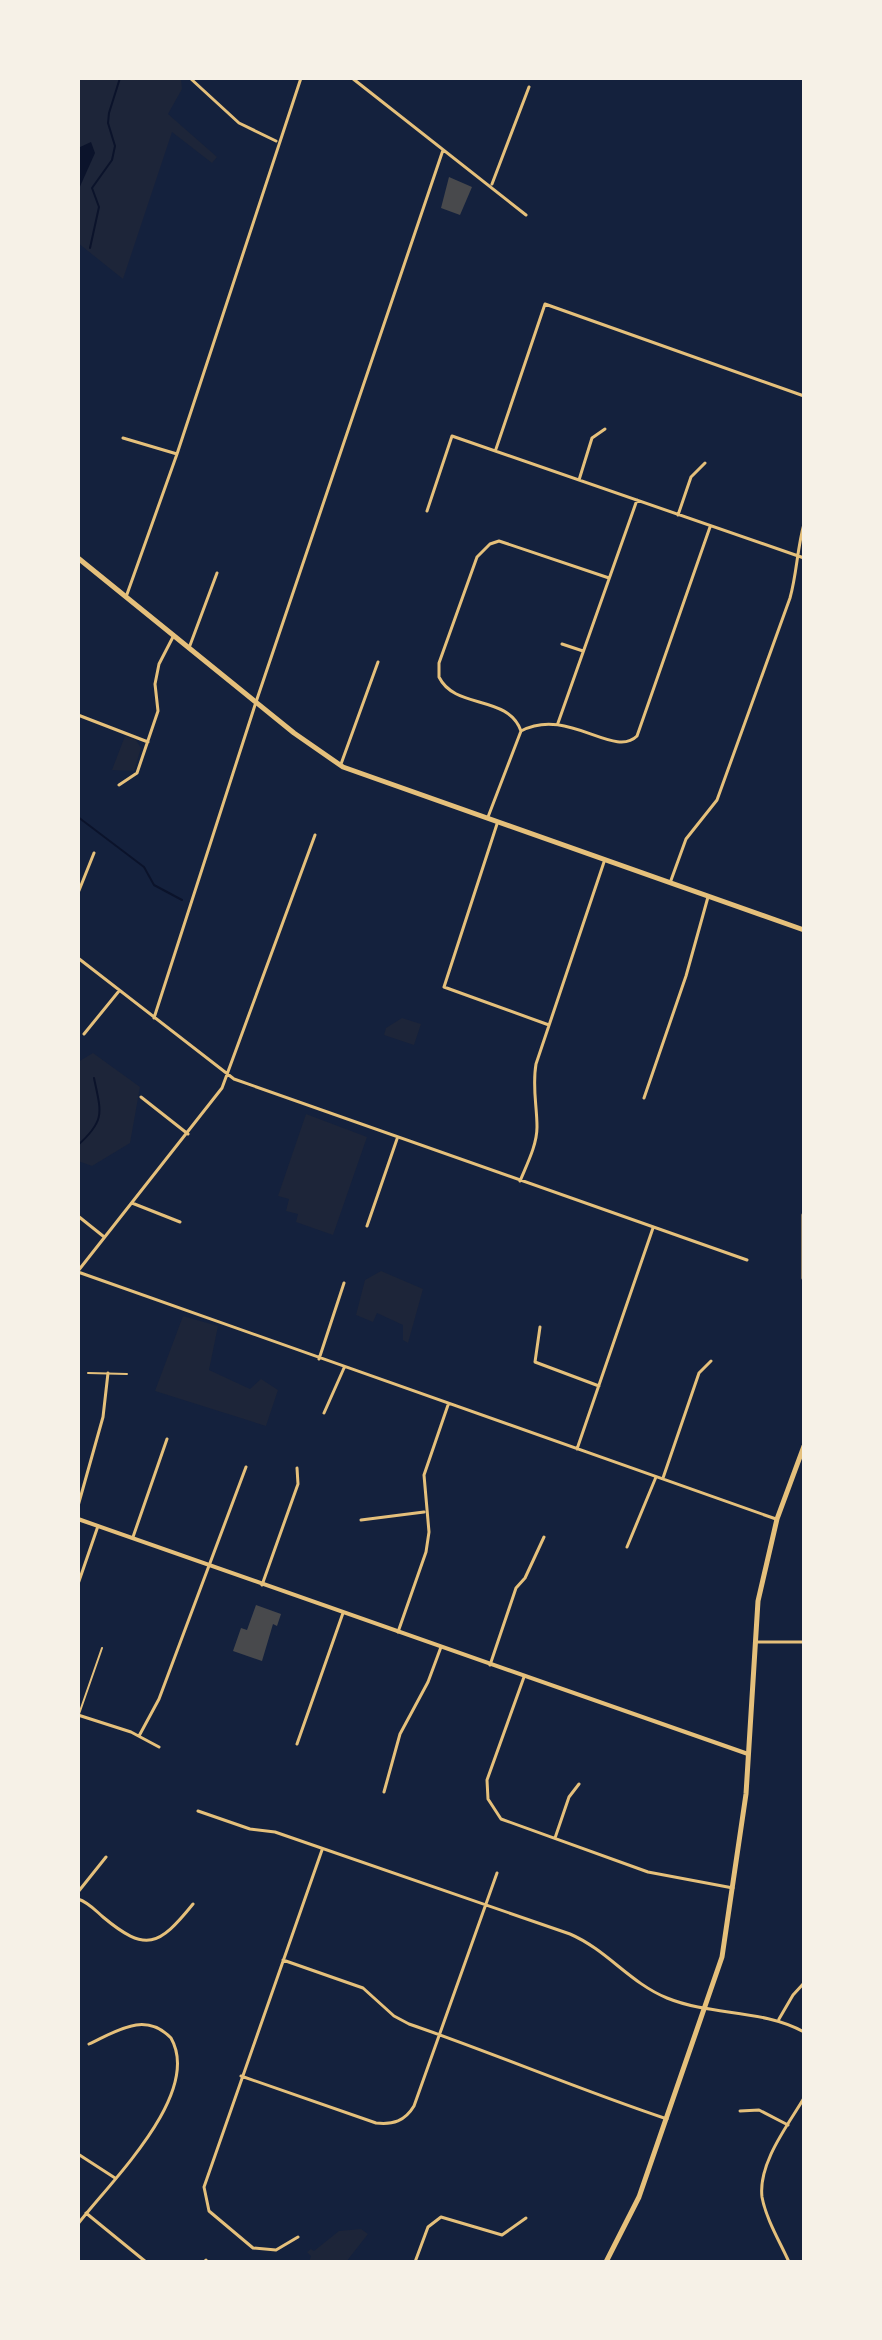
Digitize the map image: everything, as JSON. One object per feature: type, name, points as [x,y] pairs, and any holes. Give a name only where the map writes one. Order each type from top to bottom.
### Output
[{"type":"main road","points":[[78,558],[340,766],[604,862],[804,930]]},
{"type":"main road","points":[[804,1215],[804,1278]]},
{"type":"main road","points":[[606,2262],[635,2205],[722,1957],[734,1888],[749,1754],[758,1601],[777,1519],[804,1446]]},
{"type":"street","points":[[190,78],[239,123],[277,142]]},
{"type":"street","points":[[126,597],[177,454],[277,142],[301,78]]},
{"type":"street","points":[[352,78],[526,215]]},
{"type":"street","points":[[491,186],[529,87]]},
{"type":"street","points":[[154,1018],[256,702],[443,150]]},
{"type":"street","points":[[495,451],[545,304],[804,396]]},
{"type":"street","points":[[579,480],[592,438],[605,429]]},
{"type":"street","points":[[427,511],[452,436],[804,558]]},
{"type":"street","points":[[123,438],[177,454]]},
{"type":"street","points":[[678,515],[691,477],[705,463]]},
{"type":"street","points":[[558,723],[637,500]]},
{"type":"street","points":[[670,884],[686,839],[717,800],[790,598],[804,524]]},
{"type":"street","points":[[521,731],[537,723],[558,723],[618,743],[632,741],[637,736],[710,526]]},
{"type":"street","points":[[487,820],[521,731],[518,721],[509,712],[451,692],[439,677],[439,663],[477,557],[483,549],[499,541],[609,578]]},
{"type":"street","points":[[189,648],[217,573]]},
{"type":"street","points":[[119,785],[137,773],[158,711],[157,675],[174,635]]},
{"type":"street","points":[[562,644],[583,651]]},
{"type":"street","points":[[340,766],[378,662]]},
{"type":"street","points":[[78,715],[148,742]]},
{"type":"street","points":[[497,824],[444,987],[549,1025]]},
{"type":"street","points":[[315,835],[220,1092],[78,1272],[777,1519]]},
{"type":"street","points":[[78,893],[94,853]]},
{"type":"street","points":[[520,1181],[535,1141],[533,1082],[604,862]]},
{"type":"street","points":[[644,1098],[686,976],[708,897]]},
{"type":"street","points":[[78,958],[228,1075],[397,1139],[747,1260]]},
{"type":"street","points":[[84,1034],[119,991]]},
{"type":"street","points":[[141,1097],[188,1134]]},
{"type":"street","points":[[367,1226],[397,1139]]},
{"type":"street","points":[[132,1203],[180,1222]]},
{"type":"street","points":[[78,1216],[105,1237]]},
{"type":"street","points":[[577,1449],[653,1228]]},
{"type":"street","points":[[319,1359],[344,1283]]},
{"type":"street","points":[[540,1327],[535,1362],[599,1386]]},
{"type":"street","points":[[662,1479],[699,1373],[711,1361]]},
{"type":"street","points":[[324,1413],[344,1368]]},
{"type":"street","points":[[78,1506],[103,1417],[108,1373]]},
{"type":"street","points":[[398,1633],[426,1552],[424,1475],[448,1405]]},
{"type":"street","points":[[132,1538],[167,1439]]},
{"type":"street","points":[[139,1736],[159,1699],[246,1467]]},
{"type":"street","points":[[262,1585],[298,1484],[297,1468]]},
{"type":"street","points":[[627,1547],[656,1477]]},
{"type":"street","points":[[361,1520],[426,1512]]},
{"type":"street","points":[[78,1519],[749,1754]]},
{"type":"street","points":[[78,1584],[98,1526]]},
{"type":"street","points":[[490,1665],[516,1588],[525,1578],[544,1537]]},
{"type":"street","points":[[297,1744],[343,1613]]},
{"type":"street","points":[[754,1642],[804,1642]]},
{"type":"street","points":[[384,1792],[400,1734],[428,1682],[441,1647]]},
{"type":"street","points":[[524,1677],[487,1780],[488,1799],[501,1819],[648,1872],[734,1888]]},
{"type":"street","points":[[78,1716],[139,1736],[159,1747]]},
{"type":"street","points":[[554,1839],[569,1797],[579,1784]]},
{"type":"street","points":[[198,1811],[322,1848],[582,1940],[605,1952],[644,1987],[669,1999],[705,2010],[779,2021],[804,2032]]},
{"type":"street","points":[[298,2237],[276,2250],[253,2248],[216,2218],[205,2200],[207,2174],[322,1848]]},
{"type":"street","points":[[78,1892],[106,1857]]},
{"type":"street","points":[[241,2076],[376,2123],[392,2123],[406,2117],[414,2106],[497,1873]]},
{"type":"street","points":[[78,1899],[124,1934],[145,1942],[166,1935],[193,1904]]},
{"type":"street","points":[[283,1960],[363,1988],[394,2016],[546,2072],[573,2087],[667,2119]]},
{"type":"street","points":[[779,2021],[793,1995],[804,1983]]},
{"type":"street","points":[[78,2224],[154,2131],[178,2066],[178,2052],[171,2038],[157,2026],[137,2023],[89,2044]]},
{"type":"street","points":[[789,2262],[762,2196],[765,2169],[804,2098]]},
{"type":"street","points":[[740,2111],[759,2110],[788,2125]]},
{"type":"street","points":[[78,2154],[116,2178]]},
{"type":"street","points":[[86,2213],[146,2262]]},
{"type":"street","points":[[415,2262],[428,2227],[441,2217],[502,2235],[526,2218]]},
{"type":"lane","points":[[88,1373],[127,1374]]},
{"type":"lane","points":[[78,1716],[102,1648]]},
{"type":"shaded area","points":[[79,78],[181,78],[182,89],[168,114],[217,157],[212,163],[172,132],[123,279],[78,243]]},
{"type":"shaded area","points":[[91,142],[95,153],[78,191],[78,148]]},
{"type":"shaded area","points":[[125,736],[136,740],[141,748],[134,771],[112,770]]},
{"type":"shaded area","points":[[402,1018],[421,1024],[414,1045],[384,1035],[386,1028]]},
{"type":"shaded area","points":[[93,1053],[140,1087],[130,1143],[92,1166],[78,1161],[78,1062]]},
{"type":"shaded area","points":[[306,1114],[367,1137],[333,1235],[296,1222],[298,1214],[286,1211],[289,1199],[278,1196]]},
{"type":"shaded area","points":[[381,1271],[423,1289],[408,1343],[403,1340],[403,1325],[377,1313],[373,1322],[356,1315],[365,1280]]},
{"type":"shaded area","points":[[183,1316],[218,1326],[209,1370],[250,1389],[261,1379],[278,1390],[266,1426],[155,1391]]},
{"type":"shaded area","points":[[361,2229],[368,2234],[346,2262],[309,2262],[311,2256],[307,2252],[311,2249],[314,2251],[339,2231]]},
{"type":"building","points":[[449,177],[472,187],[460,215],[441,208]]},
{"type":"building","points":[[256,1605],[281,1614],[277,1626],[273,1624],[262,1661],[233,1651],[241,1628],[247,1630]]},
{"type":"waterway","points":[[90,248],[99,207],[92,188],[112,160],[115,146],[108,123],[120,78]]},
{"type":"waterway","points":[[78,817],[144,867],[154,885],[182,900]]},
{"type":"waterway","points":[[78,1145],[93,1129],[99,1115],[94,1078]]}]
